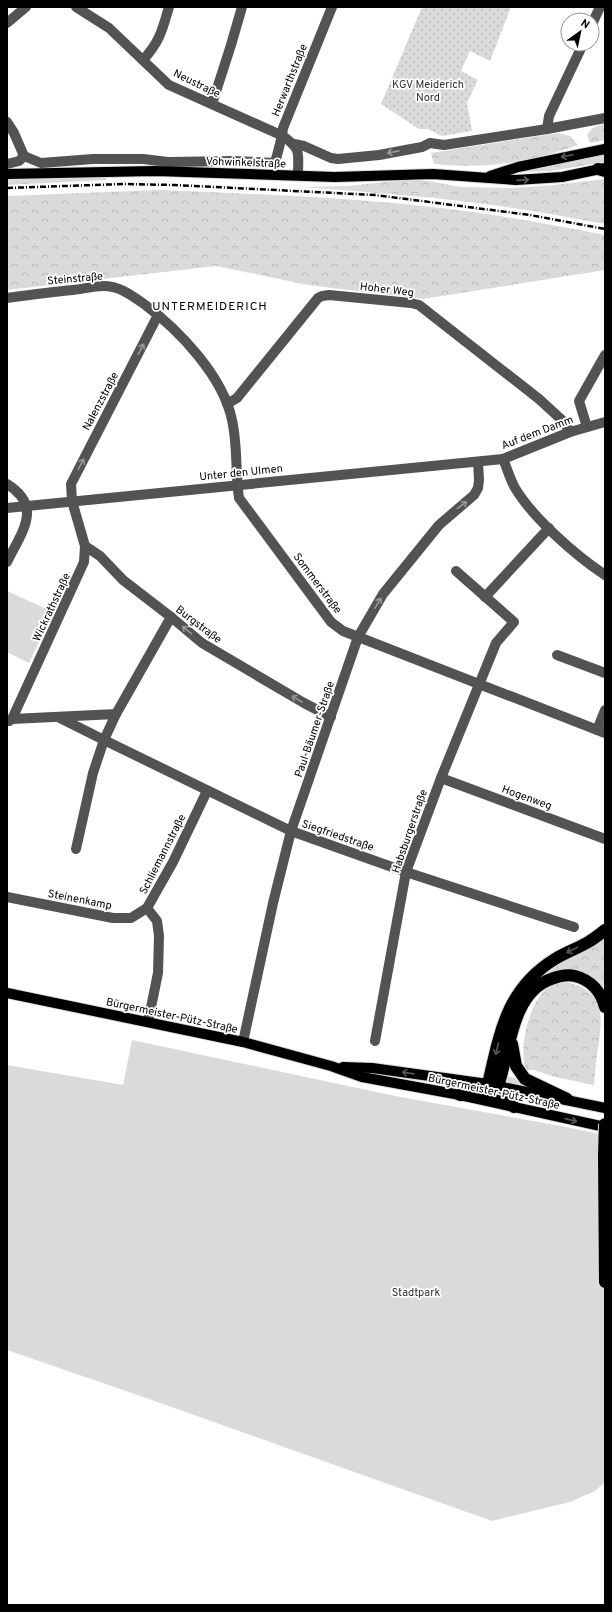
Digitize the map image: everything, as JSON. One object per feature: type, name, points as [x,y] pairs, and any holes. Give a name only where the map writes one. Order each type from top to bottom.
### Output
[{"type":"highway","points":[[493,1087],[503,1023],[510,1005],[528,980],[545,966],[555,959],[590,942],[605,930]]},
{"type":"highway","points":[[460,1095],[489,1093],[503,1072],[510,1038],[519,1012],[533,990],[543,982],[562,975],[574,976],[588,981],[598,990],[605,1007]]},
{"type":"highway","points":[[510,1038],[516,1066],[525,1079],[566,1099]]},
{"type":"highway","points":[[493,1087],[514,1107]]},
{"type":"highway","points":[[605,1124],[605,1282]]},
{"type":"main road","name":"Vohwinkelstraße","points":[[484,178],[518,167],[605,149]]},
{"type":"main road","name":"Vohwinkelstraße","points":[[7,174],[155,171],[335,177],[433,174],[516,180],[562,177],[603,169]]},
{"type":"main road","name":"Bürgermeister-Pütz-Straße","points":[[7,993],[243,1042],[331,1066],[362,1077],[460,1095],[605,1127]]},
{"type":"main road","name":"Bürgermeister-Pütz-Straße","points":[[331,1066],[372,1068],[566,1099],[605,1108]]},
{"type":"street","points":[[7,23],[26,7]]},
{"type":"street","name":"Neustraße","points":[[76,7],[109,28],[169,85],[282,136],[294,144]]},
{"type":"street","points":[[143,60],[156,46],[163,30],[169,7]]},
{"type":"street","points":[[212,104],[242,7]]},
{"type":"street","name":"Herwarthstraße","points":[[24,156],[40,163],[93,159],[143,159],[168,162],[234,161],[275,163],[283,128],[332,7]]},
{"type":"street","points":[[547,129],[549,116],[579,52]]},
{"type":"street","name":"Vohwinkelstraße","points":[[294,144],[304,146],[331,158],[338,159],[379,155],[422,147],[430,143],[444,145],[547,129],[605,118]]},
{"type":"street","points":[[7,122],[14,133],[24,156],[19,161],[7,164]]},
{"type":"street","points":[[294,144],[298,153],[298,176]]},
{"type":"street","name":"Steinstraße","points":[[7,298],[104,286],[122,289],[158,315],[183,338],[200,358],[213,376],[227,404],[232,420],[236,451],[237,485]]},
{"type":"street","name":"Hoher Weg","points":[[227,404],[237,398],[318,298],[329,295],[419,305],[539,399],[563,421],[570,432]]},
{"type":"street","name":"Nalenzstraße","points":[[72,501],[71,484],[158,315]]},
{"type":"street","points":[[587,427],[579,401],[605,355]]},
{"type":"street","name":"Auf dem Damm","points":[[478,462],[503,459],[570,432],[605,422]]},
{"type":"street","points":[[503,459],[514,487],[528,506],[549,528],[605,575]]},
{"type":"street","name":"Unter den Ulmen","points":[[7,508],[478,462]]},
{"type":"street","name":"Paul-Bäumer-Straße","points":[[243,1042],[290,831],[332,717],[358,637],[383,594],[440,525],[474,495],[478,488],[479,480],[478,462]]},
{"type":"street","points":[[7,484],[20,495],[28,506],[28,515],[25,524],[7,562]]},
{"type":"street","name":"Sommerstraße","points":[[237,485],[239,498],[331,622],[343,631],[601,731]]},
{"type":"street","name":"Wickrathstraße","points":[[10,720],[84,562],[85,546],[72,501]]},
{"type":"street","points":[[485,597],[549,528]]},
{"type":"street","name":"Burgstraße","points":[[85,546],[100,556],[123,580],[202,643],[304,703],[332,717]]},
{"type":"street","points":[[456,572],[514,622],[496,644],[480,684]]},
{"type":"street","points":[[76,849],[93,774],[104,740],[116,714],[171,617]]},
{"type":"street","points":[[557,655],[605,673]]},
{"type":"street","name":"Habsburgerstraße","points":[[375,1041],[406,872],[441,778],[480,684]]},
{"type":"street","points":[[601,731],[605,710]]},
{"type":"street","points":[[10,720],[105,716],[116,714]]},
{"type":"street","name":"Siegfriedstraße","points":[[58,717],[290,831],[406,872],[574,927]]},
{"type":"street","name":"Hogenweg","points":[[441,778],[605,839]]},
{"type":"street","name":"Schliemannstraße","points":[[148,1022],[158,973],[159,936],[157,921],[147,908],[173,862],[207,791]]},
{"type":"street","name":"Steinenkamp","points":[[7,896],[113,918],[130,918],[147,908]]},
{"type":"green space","name":"KGV Meiderich Nord","points":[[422,7],[511,7],[490,61],[470,51],[461,71],[478,80],[467,103],[472,131],[442,136],[428,129],[419,129],[381,104]]},
{"type":"green space","points":[[605,124],[605,140],[590,143],[587,135],[589,132],[594,127]]},
{"type":"green space","points":[[558,133],[570,136],[578,145],[524,160],[471,166],[434,164],[431,153]]},
{"type":"green space","points":[[605,152],[605,162],[551,171],[518,172]]},
{"type":"green space","points":[[106,175],[106,180],[7,185],[7,179]]},
{"type":"green space","points":[[605,179],[605,224],[480,203],[303,187],[347,186],[405,180],[429,181],[460,187],[510,188]]},
{"type":"green space","points":[[160,190],[296,196],[364,201],[454,209],[541,223],[605,235],[605,270],[423,299],[308,285],[216,266],[7,290],[7,196]]},
{"type":"green space","points":[[7,591],[53,612],[29,663],[7,652]]},
{"type":"green space","points":[[605,939],[605,984],[603,987],[589,977],[572,971],[559,970],[545,973],[567,958]]},
{"type":"green space","points":[[564,982],[587,991],[594,997],[598,1005],[601,1024],[594,1085],[555,1077],[534,1070],[526,1070],[523,1050],[524,1038],[530,1015],[535,1004],[547,988]]},
{"type":"green space","name":"Stadtpark","points":[[132,1040],[395,1096],[605,1135],[605,1482],[595,1491],[570,1502],[492,1521],[7,1350],[7,1065],[123,1085]]},
{"type":"green space","points":[[506,1076],[516,1078],[523,1085],[523,1087],[505,1083]]},
{"type":"railway","points":[[7,188],[124,184],[175,185],[375,195],[530,215],[605,229]]},
{"type":"district","name":"UNTERMEIDERICH","points":[[210,306]]}]
